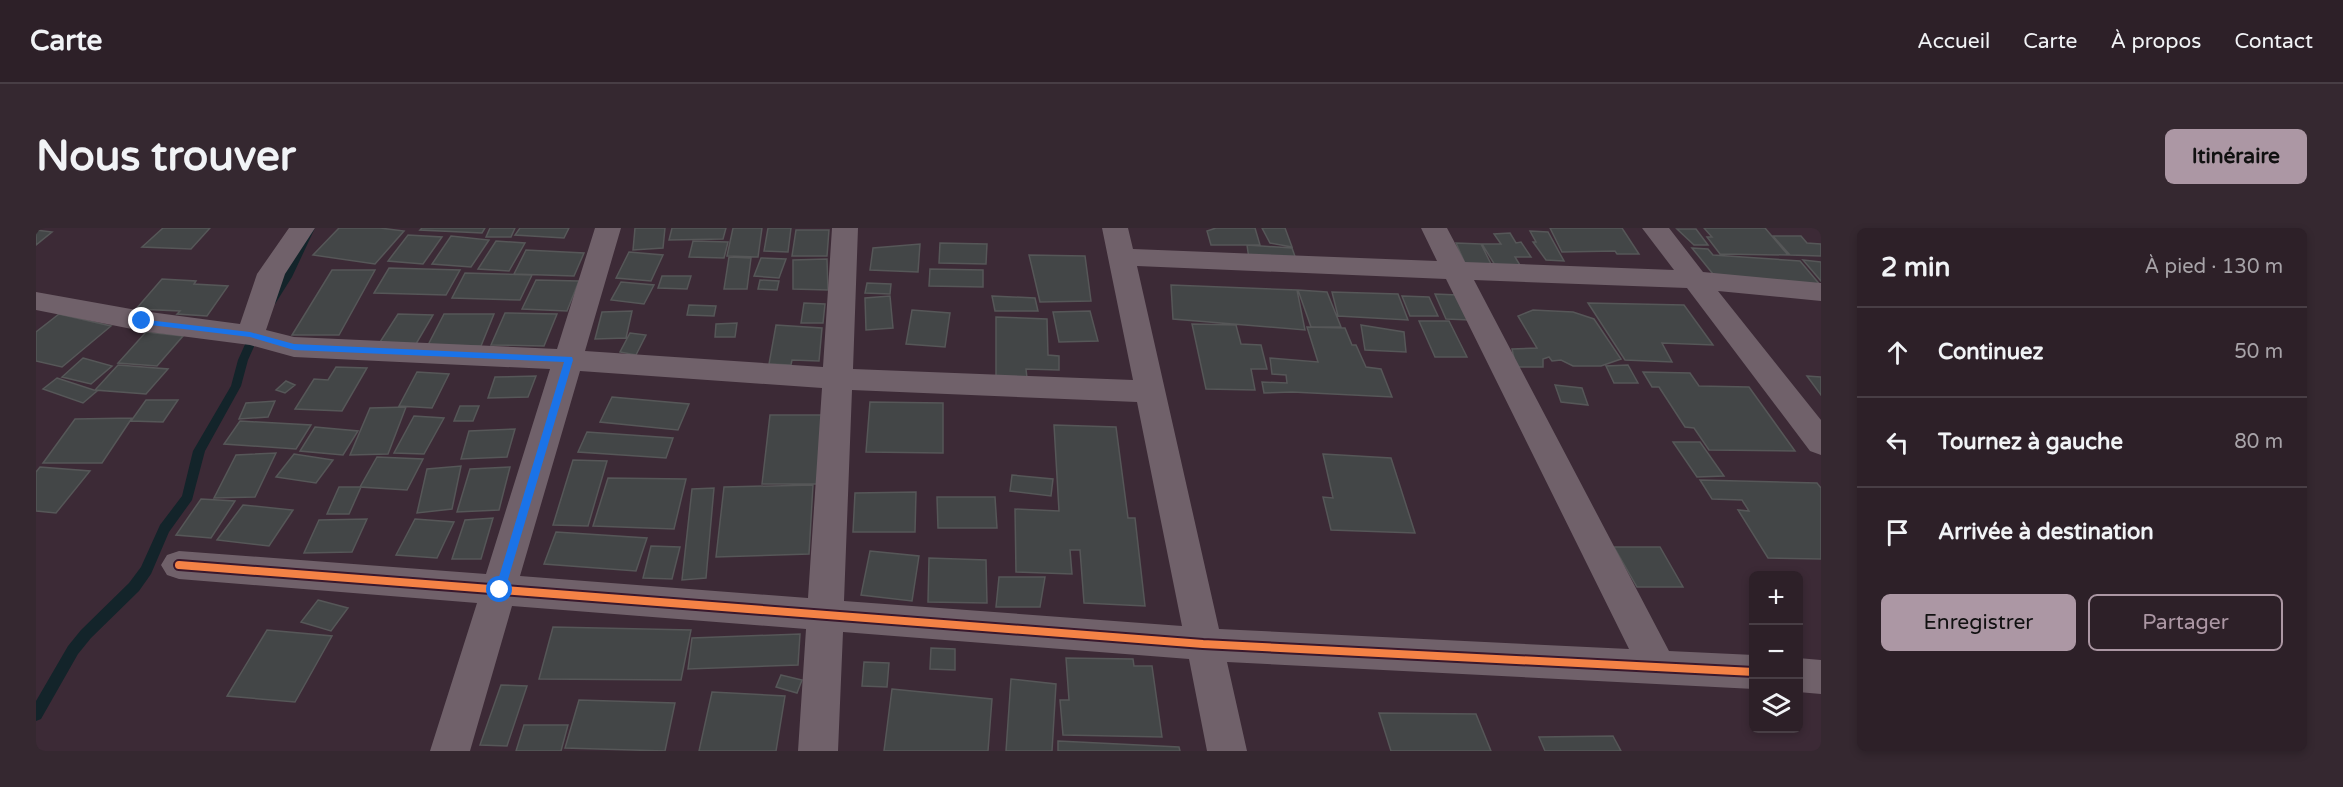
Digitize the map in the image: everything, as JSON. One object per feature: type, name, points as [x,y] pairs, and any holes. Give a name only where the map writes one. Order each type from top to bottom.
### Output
[{"type":"street","points":[[250,335],[271,274],[302,228]]},
{"type":"street","points":[[450,751],[608,228]]},
{"type":"street","points":[[818,751],[844,228]]},
{"type":"street","points":[[1434,228],[1657,666]]},
{"type":"street","points":[[1655,228],[1821,443]]},
{"type":"street","points":[[1227,751],[1118,243],[1457,270],[1696,280],[1821,292]]},
{"type":"street","points":[[36,301],[142,321],[250,335],[294,347],[569,360],[837,379],[1149,392]]},
{"type":"street","points":[[179,565],[1203,644],[1749,672]]},
{"type":"street","points":[[1803,675],[1821,677]]},
{"type":"building","points":[[163,228],[210,228],[191,249],[142,247]]},
{"type":"building","points":[[339,228],[380,228],[404,231],[375,264],[313,255]]},
{"type":"building","points":[[422,228],[485,228],[482,233],[420,230]]},
{"type":"building","points":[[490,228],[515,228],[511,237],[486,237]]},
{"type":"building","points":[[520,228],[569,228],[564,238],[515,235]]},
{"type":"building","points":[[635,228],[665,228],[663,248],[633,250]]},
{"type":"building","points":[[672,228],[726,228],[723,239],[669,240]]},
{"type":"building","points":[[733,228],[762,228],[758,257],[727,256]]},
{"type":"building","points":[[768,228],[791,228],[788,252],[764,251]]},
{"type":"building","points":[[1216,228],[1255,228],[1260,245],[1211,245],[1207,231]]},
{"type":"building","points":[[1262,228],[1285,228],[1292,247],[1270,243]]},
{"type":"building","points":[[1550,228],[1622,228],[1639,254],[1617,254],[1615,251],[1562,252]]},
{"type":"building","points":[[1704,228],[1765,228],[1788,255],[1720,254],[1707,237],[1712,237]]},
{"type":"building","points":[[1677,229],[1696,229],[1708,245],[1694,245]]},
{"type":"building","points":[[36,230],[52,232],[36,245]]},
{"type":"building","points":[[796,230],[829,230],[827,256],[792,256]]},
{"type":"building","points":[[1530,231],[1548,232],[1564,261],[1546,260],[1533,242],[1536,242]]},
{"type":"building","points":[[1510,233],[1516,243],[1521,242],[1531,257],[1515,257],[1523,270],[1498,270],[1482,244],[1501,244],[1494,234]]},
{"type":"building","points":[[408,235],[442,237],[423,264],[388,261]]},
{"type":"building","points":[[451,236],[489,240],[471,267],[432,264]]},
{"type":"building","points":[[1773,236],[1801,236],[1807,243],[1821,244],[1821,256],[1790,255]]},
{"type":"building","points":[[496,241],[525,243],[509,271],[478,269]]},
{"type":"building","points":[[693,241],[728,242],[724,258],[689,257]]},
{"type":"building","points":[[940,243],[987,244],[986,264],[939,263]]},
{"type":"building","points":[[1456,243],[1481,244],[1494,270],[1467,268]]},
{"type":"building","points":[[920,244],[918,272],[870,270],[873,248]]},
{"type":"building","points":[[1247,245],[1292,248],[1297,262],[1249,259]]},
{"type":"building","points":[[1692,248],[1708,249],[1713,255],[1800,261],[1821,286],[1717,279]]},
{"type":"building","points":[[526,250],[584,253],[574,276],[514,274]]},
{"type":"building","points":[[629,252],[663,255],[651,281],[616,278]]},
{"type":"building","points":[[1029,255],[1085,256],[1091,301],[1040,302]]},
{"type":"building","points":[[729,257],[751,258],[747,289],[724,289]]},
{"type":"building","points":[[761,258],[786,259],[779,278],[754,276]]},
{"type":"building","points":[[827,259],[828,290],[793,289],[793,260]]},
{"type":"building","points":[[1803,260],[1821,262],[1821,281]]},
{"type":"building","points":[[389,268],[460,270],[446,295],[374,293]]},
{"type":"building","points":[[930,269],[983,270],[983,287],[929,286]]},
{"type":"building","points":[[332,270],[375,270],[339,335],[292,335]]},
{"type":"building","points":[[465,273],[532,275],[520,300],[452,298]]},
{"type":"building","points":[[662,276],[691,276],[687,289],[658,288]]},
{"type":"building","points":[[162,279],[228,286],[207,316],[177,314],[180,311],[136,309]]},
{"type":"building","points":[[536,280],[579,281],[567,311],[522,309]]},
{"type":"building","points":[[760,280],[779,281],[777,290],[758,289]]},
{"type":"building","points":[[621,282],[654,285],[644,304],[611,300]]},
{"type":"building","points":[[867,283],[891,284],[890,294],[865,293]]},
{"type":"building","points":[[1171,285],[1297,290],[1305,330],[1173,319]]},
{"type":"building","points":[[1298,290],[1327,292],[1341,327],[1311,327]]},
{"type":"building","points":[[1332,292],[1398,294],[1408,320],[1338,316]]},
{"type":"building","points":[[1435,294],[1458,295],[1470,320],[1446,319]]},
{"type":"building","points":[[890,296],[893,328],[866,330],[865,298]]},
{"type":"building","points":[[992,296],[1035,298],[1038,311],[995,311]]},
{"type":"building","points":[[1402,296],[1429,297],[1438,316],[1410,316]]},
{"type":"building","points":[[804,303],[825,304],[823,323],[801,323]]},
{"type":"building","points":[[1588,303],[1684,305],[1713,345],[1662,343],[1672,362],[1625,360]]},
{"type":"building","points":[[689,305],[716,306],[714,316],[687,315]]},
{"type":"building","points":[[912,310],[950,313],[945,347],[906,344]]},
{"type":"building","points":[[1533,310],[1573,312],[1594,319],[1621,359],[1601,366],[1573,366],[1561,360],[1552,361],[1549,357],[1543,359],[1543,367],[1516,367],[1512,349],[1537,348],[1518,316]]},
{"type":"building","points":[[632,311],[626,338],[595,339],[602,312]]},
{"type":"building","points":[[1090,311],[1098,341],[1059,342],[1053,312]]},
{"type":"building","points":[[505,313],[557,314],[544,346],[491,345]]},
{"type":"building","points":[[59,314],[111,326],[62,367],[36,361],[36,332]]},
{"type":"building","points":[[398,314],[433,315],[416,344],[380,342]]},
{"type":"building","points":[[444,314],[494,314],[481,346],[428,345]]},
{"type":"building","points":[[996,317],[1047,319],[1048,355],[1059,356],[1059,370],[1026,369],[1027,378],[996,377]]},
{"type":"building","points":[[1419,321],[1449,321],[1467,357],[1435,357]]},
{"type":"building","points":[[737,323],[735,337],[715,337],[716,324]]},
{"type":"building","points":[[1192,324],[1236,325],[1241,344],[1261,345],[1267,369],[1251,369],[1255,390],[1206,389]]},
{"type":"building","points":[[776,325],[822,328],[819,361],[792,360],[791,365],[769,364]]},
{"type":"building","points":[[1361,325],[1404,332],[1406,352],[1365,350]]},
{"type":"building","points":[[1307,327],[1345,328],[1352,345],[1356,345],[1366,367],[1381,369],[1392,397],[1292,392],[1264,393],[1262,382],[1287,383],[1286,375],[1272,374],[1270,358],[1318,362]]},
{"type":"building","points":[[146,332],[183,336],[157,366],[118,363]]},
{"type":"building","points":[[630,333],[646,335],[636,355],[620,352]]},
{"type":"building","points":[[83,358],[112,366],[91,384],[62,377]]},
{"type":"building","points":[[118,365],[168,369],[146,394],[95,390]]},
{"type":"building","points":[[1628,365],[1638,383],[1614,383],[1606,366]]},
{"type":"building","points":[[336,367],[367,368],[342,411],[295,409],[314,379],[328,380]]},
{"type":"building","points":[[417,372],[449,374],[432,408],[399,406]]},
{"type":"building","points":[[1643,372],[1690,373],[1699,386],[1749,387],[1795,451],[1709,450],[1694,428],[1685,427],[1659,387],[1652,387]]},
{"type":"building","points":[[536,376],[528,397],[488,398],[495,377]]},
{"type":"building","points":[[1807,376],[1821,377],[1821,395]]},
{"type":"building","points":[[57,378],[97,391],[83,403],[43,389]]},
{"type":"building","points":[[286,381],[295,385],[285,393],[276,390]]},
{"type":"building","points":[[1555,385],[1582,388],[1588,405],[1561,402]]},
{"type":"building","points":[[612,397],[689,404],[678,430],[600,422]]},
{"type":"building","points":[[146,400],[178,400],[163,422],[131,421]]},
{"type":"building","points":[[275,401],[268,417],[239,419],[246,403]]},
{"type":"building","points":[[870,402],[943,403],[943,453],[866,452]]},
{"type":"building","points":[[460,406],[479,406],[473,421],[454,421]]},
{"type":"building","points":[[406,407],[388,454],[350,455],[370,408]]},
{"type":"building","points":[[770,415],[827,415],[823,484],[762,484]]},
{"type":"building","points":[[414,416],[444,418],[424,454],[394,453]]},
{"type":"building","points":[[132,418],[102,463],[43,463],[75,419]]},
{"type":"building","points":[[240,421],[311,425],[296,449],[224,444]]},
{"type":"building","points":[[1054,425],[1116,427],[1128,518],[1135,518],[1145,606],[1084,603],[1080,550],[1070,550],[1072,574],[1016,572],[1015,509],[1059,511]]},
{"type":"building","points":[[315,427],[358,431],[343,455],[300,451]]},
{"type":"building","points":[[515,429],[507,457],[461,459],[469,431]]},
{"type":"building","points":[[587,432],[673,438],[666,458],[578,452]]},
{"type":"building","points":[[1673,442],[1700,442],[1724,476],[1697,477]]},
{"type":"building","points":[[276,453],[255,497],[214,498],[236,455]]},
{"type":"building","points":[[294,454],[333,460],[316,483],[276,477]]},
{"type":"building","points":[[1323,454],[1391,458],[1415,533],[1331,530],[1323,497],[1333,498]]},
{"type":"building","points":[[377,457],[423,459],[407,490],[360,487]]},
{"type":"building","points":[[573,460],[607,461],[588,526],[553,525]]},
{"type":"building","points":[[461,466],[452,509],[417,513],[427,469]]},
{"type":"building","points":[[40,467],[90,471],[56,513],[36,511],[36,472]]},
{"type":"building","points":[[510,467],[499,510],[457,512],[470,469]]},
{"type":"building","points":[[1012,475],[1053,479],[1051,496],[1010,491]]},
{"type":"building","points":[[608,478],[686,479],[674,529],[593,526]]},
{"type":"building","points":[[1700,480],[1817,483],[1821,488],[1821,559],[1768,558],[1738,510],[1749,511],[1742,500],[1712,499]]},
{"type":"building","points":[[813,485],[809,554],[716,557],[724,487]]},
{"type":"building","points":[[339,487],[361,487],[349,514],[327,514]]},
{"type":"building","points":[[714,488],[706,578],[682,580],[692,489]]},
{"type":"building","points":[[916,492],[915,532],[853,532],[855,493]]},
{"type":"building","points":[[937,497],[995,497],[997,528],[938,528]]},
{"type":"building","points":[[201,499],[235,501],[211,538],[176,535]]},
{"type":"building","points":[[243,505],[293,510],[269,546],[217,540]]},
{"type":"building","points":[[493,518],[481,559],[452,559],[465,520]]},
{"type":"building","points":[[367,519],[352,552],[304,553],[319,520]]},
{"type":"building","points":[[415,519],[454,522],[437,558],[396,555]]},
{"type":"building","points":[[556,532],[647,538],[636,571],[544,564]]},
{"type":"building","points":[[651,546],[680,547],[672,579],[643,578]]},
{"type":"building","points":[[1614,547],[1660,547],[1683,587],[1637,587]]},
{"type":"building","points":[[870,551],[919,556],[912,601],[861,595]]},
{"type":"building","points":[[929,558],[986,560],[987,603],[928,602]]},
{"type":"building","points":[[999,577],[1045,577],[1040,607],[996,607]]},
{"type":"building","points":[[318,600],[348,608],[331,631],[301,622]]},
{"type":"building","points":[[553,627],[691,630],[681,680],[539,679]]},
{"type":"building","points":[[267,630],[332,636],[295,702],[227,696]]},
{"type":"building","points":[[800,634],[798,665],[688,669],[692,638]]},
{"type":"building","points":[[931,648],[955,649],[955,670],[930,669]]},
{"type":"building","points":[[1066,658],[1133,659],[1134,666],[1152,666],[1162,737],[1063,735],[1060,700],[1069,700]]},
{"type":"building","points":[[864,662],[889,663],[887,687],[862,686]]},
{"type":"building","points":[[781,675],[802,680],[797,693],[776,687]]},
{"type":"building","points":[[1011,679],[1056,684],[1052,751],[1006,751]]},
{"type":"building","points":[[501,685],[527,686],[507,746],[480,745]]},
{"type":"building","points":[[892,689],[992,699],[988,751],[884,751]]},
{"type":"building","points":[[712,692],[785,696],[776,751],[699,751]]},
{"type":"building","points":[[579,700],[675,703],[665,751],[565,748]]},
{"type":"building","points":[[1379,713],[1476,714],[1491,751],[1391,751]]},
{"type":"building","points":[[524,725],[568,725],[561,751],[516,751]]},
{"type":"building","points":[[1613,736],[1621,751],[1545,751],[1539,737]]},
{"type":"building","points":[[1058,741],[1179,747],[1180,751],[1058,751]]},
{"type":"waterway","points":[[271,302],[287,277],[310,228]]},
{"type":"waterway","points":[[36,714],[73,650],[134,587],[146,570],[164,529],[188,497],[199,451],[236,386],[243,360],[256,331]]},
{"type":"cycle path","points":[[179,565],[1203,644],[1749,672]]},
{"type":"route","points":[[142,321],[250,335],[294,347],[569,360],[500,590]]}]
